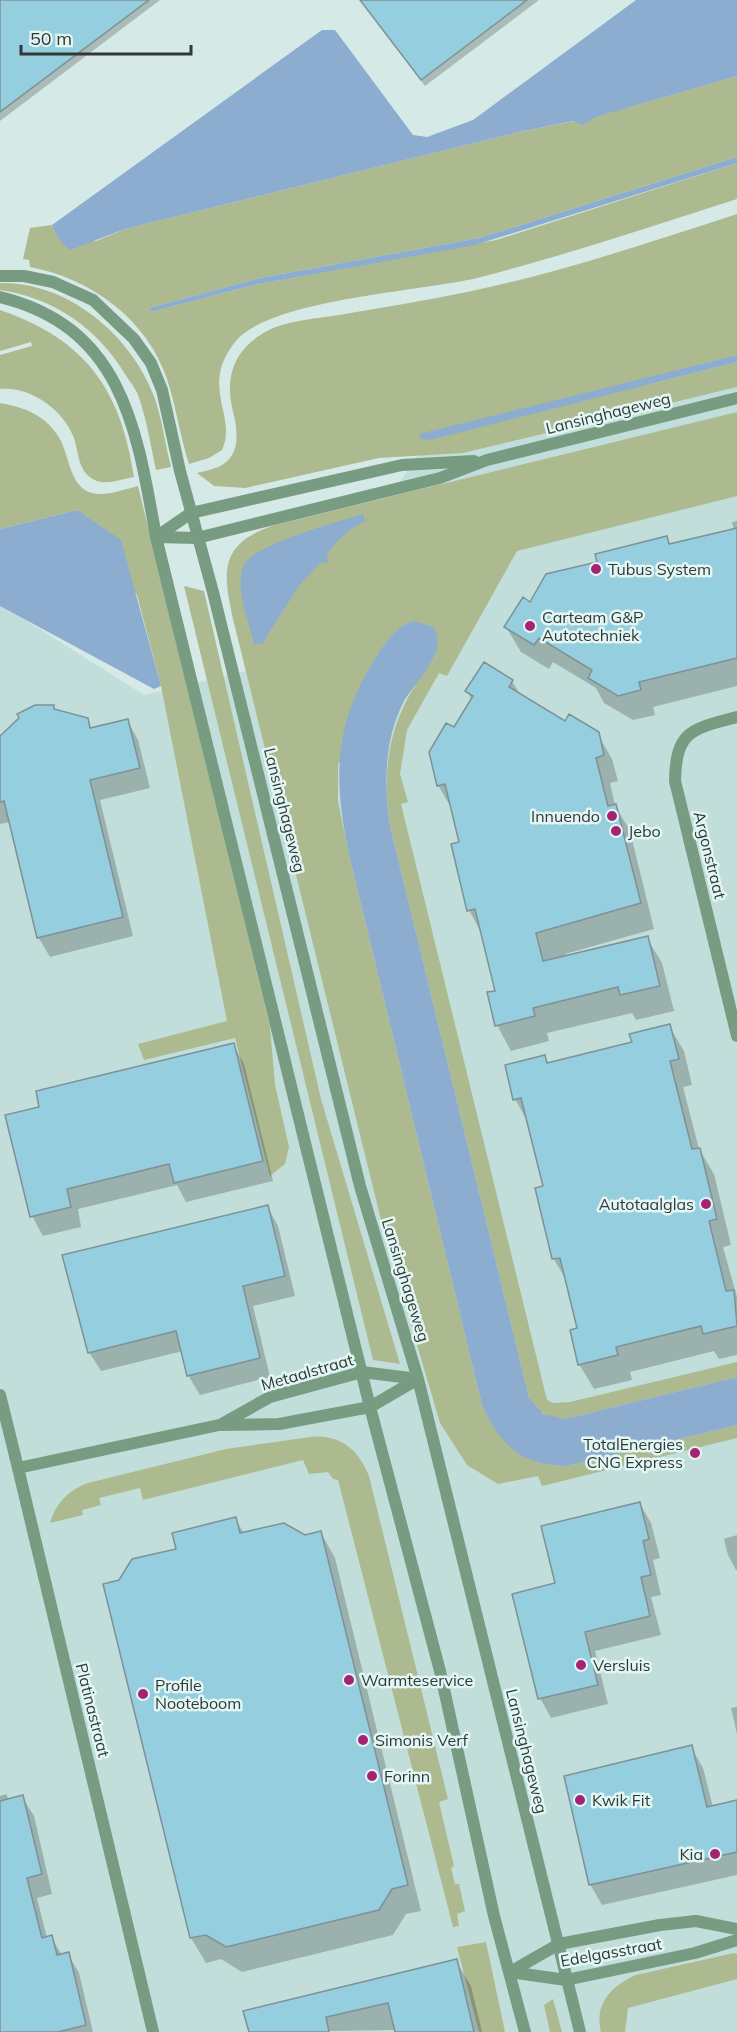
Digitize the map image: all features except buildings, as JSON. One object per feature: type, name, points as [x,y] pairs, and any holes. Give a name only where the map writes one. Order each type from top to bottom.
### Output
[{"type":"street","points":[[0,276],[24,276],[54,282],[93,300],[134,339],[151,363],[162,390],[197,538]]},
{"type":"street","points":[[0,297],[20,302],[75,331],[103,362],[122,394],[146,480],[156,537],[370,1407],[441,1671],[494,1916],[525,2032]]},
{"type":"street","name":"Lansinghageweg","points":[[156,537],[197,538],[440,478],[487,460],[737,398]]},
{"type":"street","name":"Lansinghageweg","points":[[156,537],[191,513],[402,465],[487,460]]},
{"type":"street","name":"Lansinghageweg","points":[[197,538],[213,592],[360,1186],[418,1379],[580,2032]]},
{"type":"street","name":"Argonstraat","points":[[737,717],[700,727],[684,738],[676,756],[675,781],[737,1036]]},
{"type":"street","name":"Metaalstraat","points":[[219,1425],[270,1397],[362,1372],[418,1379]]},
{"type":"street","name":"Metaalstraat","points":[[18,1468],[219,1425],[279,1424],[370,1407],[418,1379]]},
{"type":"street","name":"Platinastraat","points":[[0,1395],[153,2032]]},
{"type":"street","name":"Edelgasstraat","points":[[510,1972],[559,1944],[660,1924],[696,1921],[737,1929]]},
{"type":"street","name":"Edelgasstraat","points":[[510,1972],[566,1980],[695,1953],[737,1940]]},
{"type":"shaded area","points":[[737,349],[737,2032],[0,2032],[0,604],[144,695],[276,664],[442,420]]},
{"type":"green space","points":[[737,76],[737,157],[479,238],[260,278],[149,308],[151,312],[254,285],[496,240],[737,163],[737,199],[577,250],[481,277],[313,306],[280,315],[254,327],[235,342],[225,358],[220,373],[219,387],[226,425],[226,437],[222,450],[209,458],[189,464],[167,379],[158,357],[146,338],[131,320],[94,291],[74,281],[30,267],[29,260],[23,259],[30,228],[52,225],[55,232],[96,241],[125,229],[519,132],[574,121],[587,122],[595,117]]},
{"type":"green space","points":[[737,214],[737,355],[420,435],[651,384],[737,362],[737,387],[463,453],[379,458],[245,488],[214,486],[197,473],[222,465],[233,453],[236,439],[232,384],[235,365],[246,347],[267,331],[299,321],[467,292],[535,276]]},
{"type":"green space","points":[[0,283],[25,285],[72,302],[94,316],[113,333],[143,373],[154,396],[171,467],[156,470],[138,395],[114,358],[101,343],[87,329],[56,308],[20,294],[0,290]]},
{"type":"green space","points":[[0,310],[30,322],[55,336],[76,352],[94,371],[120,418],[134,477],[106,482],[91,478],[83,469],[69,427],[54,409],[23,391],[0,389],[0,355],[32,346],[31,342],[0,351]]},
{"type":"green space","points":[[317,318],[325,345],[343,363],[346,384],[361,396],[365,425],[272,445],[238,441],[230,391],[237,358],[246,347],[271,331]]},
{"type":"green space","points":[[0,403],[33,413],[53,429],[62,444],[75,479],[88,491],[107,494],[138,486],[270,1027],[275,1085],[289,1147],[285,1164],[270,1176],[235,1038],[144,1060],[138,1044],[227,1021],[161,686],[137,595],[77,510],[0,529]]},
{"type":"green space","points":[[737,412],[737,496],[517,551],[447,676],[439,673],[407,730],[400,774],[408,802],[401,804],[547,1400],[553,1403],[570,1402],[737,1362],[737,1377],[565,1419],[544,1414],[529,1398],[390,826],[387,778],[393,735],[409,696],[436,655],[338,764],[338,801],[348,850],[482,1405],[489,1419],[505,1441],[526,1457],[551,1465],[567,1466],[737,1425],[737,1438],[542,1486],[538,1476],[498,1484],[467,1465],[440,1423],[384,1232],[229,602],[227,572],[229,560],[244,540],[275,525]]},
{"type":"green space","points":[[184,586],[204,591],[321,1099],[400,1364],[373,1360]]},
{"type":"green space","points":[[310,1437],[330,1438],[347,1445],[365,1466],[369,1476],[448,1799],[439,1802],[454,1866],[451,1868],[455,1884],[459,1884],[465,1911],[457,1914],[459,1926],[453,1927],[338,1480],[333,1479],[328,1472],[309,1474],[303,1460],[143,1500],[140,1488],[99,1498],[101,1505],[82,1510],[83,1515],[50,1523],[64,1498],[74,1489],[88,1483],[226,1449]]},
{"type":"green space","points":[[486,1942],[505,2032],[479,2032],[457,1947]]},
{"type":"green space","points":[[737,1954],[737,1979],[628,2008],[625,2032],[601,2032],[599,2022],[602,2005],[612,1990],[627,1979]]},
{"type":"green space","points":[[553,1999],[562,2032],[550,2032],[544,2005]]},
{"type":"water","points":[[636,0],[737,0],[737,76],[596,117],[582,125],[573,121],[519,132],[125,229],[70,250],[55,233],[52,225],[322,30],[335,30],[413,135],[427,137],[473,120]]},
{"type":"water","points":[[737,157],[737,163],[475,245],[254,285],[151,312],[149,308],[260,278],[479,238]]},
{"type":"water","points":[[737,355],[737,362],[434,439],[422,440],[419,434]]},
{"type":"water","points":[[77,510],[121,540],[161,686],[154,689],[0,606],[0,529]]},
{"type":"water","points":[[363,514],[365,521],[344,535],[327,554],[328,563],[321,562],[298,587],[262,644],[254,644],[241,586],[243,567],[249,558],[278,542]]},
{"type":"water","points":[[414,621],[433,627],[437,637],[437,646],[429,666],[403,703],[392,732],[386,779],[390,826],[529,1398],[543,1414],[565,1419],[737,1377],[737,1425],[567,1466],[551,1465],[537,1462],[514,1451],[497,1432],[482,1405],[348,850],[340,797],[339,773],[345,726],[363,679],[393,634]]},
{"type":"place","name":"Tubus System","points":[[596,569]]},
{"type":"place","name":"Carteam G&P Autotechniek","points":[[530,626]]},
{"type":"place","name":"Innuendo","points":[[612,816]]},
{"type":"place","name":"Jebo","points":[[616,831]]},
{"type":"place","name":"Autotaalglas","points":[[706,1204]]},
{"type":"place","name":"TotalEnergies CNG Express","points":[[695,1453]]},
{"type":"place","name":"Versluis","points":[[581,1665]]},
{"type":"place","name":"Warmteservice","points":[[349,1680]]},
{"type":"place","name":"Profile Nooteboom","points":[[143,1694]]},
{"type":"place","name":"Simonis Verf","points":[[363,1740]]},
{"type":"place","name":"Forinn","points":[[372,1776]]},
{"type":"place","name":"Kwik Fit","points":[[580,1800]]},
{"type":"place","name":"Kia","points":[[715,1854]]}]
